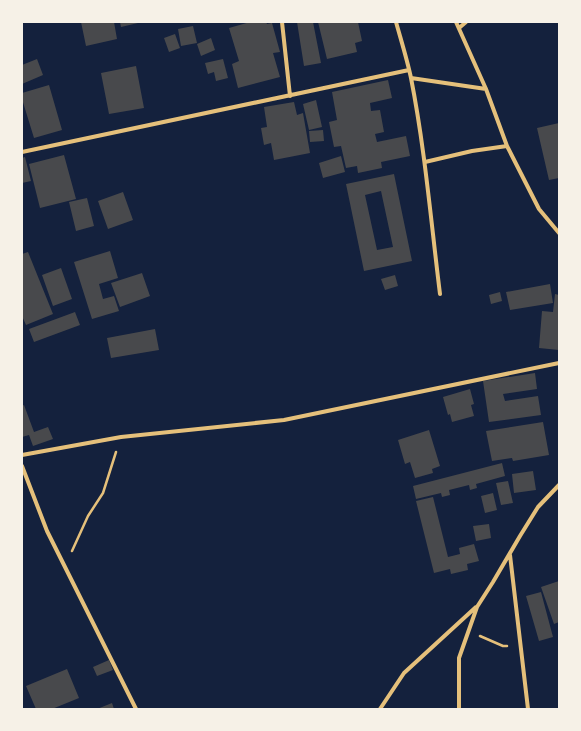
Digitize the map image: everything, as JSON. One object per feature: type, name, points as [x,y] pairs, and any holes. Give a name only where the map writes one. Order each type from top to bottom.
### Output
[{"type":"street","points":[[282,22],[290,96]]},
{"type":"street","points":[[396,22],[411,78],[425,162],[440,294]]},
{"type":"street","points":[[456,22],[486,89],[507,146],[539,209],[559,233]]},
{"type":"street","points":[[459,28],[466,22]]},
{"type":"street","points":[[22,152],[409,70]]},
{"type":"street","points":[[411,78],[486,89]]},
{"type":"street","points":[[425,162],[472,151],[507,146]]},
{"type":"street","points":[[22,455],[121,437],[284,420],[559,363]]},
{"type":"street","points":[[22,466],[47,531],[136,709]]},
{"type":"street","points":[[459,709],[459,658],[477,607],[538,507],[559,485]]},
{"type":"street","points":[[510,554],[528,709]]},
{"type":"street","points":[[380,709],[404,673],[477,607]]},
{"type":"path","points":[[64,567],[88,516],[103,493],[121,437]]},
{"type":"path","points":[[469,630],[487,640],[503,646],[520,646]]},
{"type":"building","points":[[81,22],[114,22],[117,39],[86,46]]},
{"type":"building","points":[[120,22],[137,22],[138,23],[121,27]]},
{"type":"building","points":[[250,22],[266,22],[267,24],[272,23],[280,52],[273,53],[280,77],[238,88],[232,64],[239,61],[229,28]]},
{"type":"building","points":[[297,22],[313,22],[321,63],[304,66]]},
{"type":"building","points":[[318,22],[358,22],[362,41],[355,43],[357,52],[327,59]]},
{"type":"building","points":[[193,26],[197,43],[181,46],[178,29]]},
{"type":"building","points":[[175,34],[180,48],[169,52],[164,38]]},
{"type":"building","points":[[211,38],[215,50],[201,56],[197,44]]},
{"type":"building","points":[[37,59],[43,75],[22,84],[22,65]]},
{"type":"building","points":[[223,59],[228,78],[216,81],[214,72],[208,74],[205,63]]},
{"type":"building","points":[[136,66],[144,108],[109,114],[101,73]]},
{"type":"building","points":[[388,80],[392,98],[370,103],[371,111],[380,110],[384,132],[375,134],[377,142],[406,136],[410,156],[381,162],[382,168],[358,173],[357,166],[346,168],[341,146],[334,147],[329,122],[337,120],[332,92]]},
{"type":"building","points":[[49,85],[62,130],[34,138],[22,99],[22,93]]},
{"type":"building","points":[[316,100],[322,127],[309,130],[303,104]]},
{"type":"building","points":[[294,102],[297,115],[303,113],[310,153],[274,160],[271,143],[264,145],[261,128],[267,127],[264,107]]},
{"type":"building","points":[[559,123],[559,178],[549,180],[537,128]]},
{"type":"building","points":[[323,130],[324,141],[310,142],[309,131]]},
{"type":"building","points":[[64,155],[76,199],[40,208],[29,164]]},
{"type":"building","points":[[341,156],[345,172],[323,178],[319,163]]},
{"type":"building","points":[[25,157],[31,181],[22,183],[22,158]]},
{"type":"building","points":[[394,174],[412,261],[364,271],[346,184]],"holes":[[[381,191],[393,247],[377,250],[365,195]]]},
{"type":"building","points":[[123,192],[133,220],[108,229],[98,201]]},
{"type":"building","points":[[87,198],[94,226],[76,231],[69,202]]},
{"type":"building","points":[[110,251],[118,278],[99,284],[103,299],[114,296],[119,311],[92,319],[74,262]]},
{"type":"building","points":[[28,252],[53,314],[26,325],[22,316],[22,254]]},
{"type":"building","points":[[61,268],[72,299],[53,306],[42,275]]},
{"type":"building","points":[[142,273],[150,296],[120,307],[111,283]]},
{"type":"building","points":[[395,275],[398,286],[385,290],[381,279]]},
{"type":"building","points":[[550,284],[553,303],[510,310],[506,292]]},
{"type":"building","points":[[500,292],[502,301],[491,304],[489,295]]},
{"type":"building","points":[[555,294],[559,295],[559,350],[539,348],[542,311],[553,312]]},
{"type":"building","points":[[75,312],[80,325],[34,342],[29,329]]},
{"type":"building","points":[[155,329],[159,350],[111,358],[107,338]]},
{"type":"building","points":[[535,373],[537,389],[503,394],[505,401],[538,396],[541,415],[489,422],[483,381]]},
{"type":"building","points":[[470,389],[474,404],[471,405],[474,416],[452,422],[450,414],[448,415],[443,397]]},
{"type":"building","points":[[24,405],[34,432],[48,427],[53,439],[33,446],[29,435],[22,437],[22,406]]},
{"type":"building","points":[[543,422],[549,455],[513,461],[512,458],[492,461],[486,431]]},
{"type":"building","points":[[429,430],[440,466],[432,469],[433,473],[415,478],[410,462],[405,464],[398,440]]},
{"type":"building","points":[[502,463],[505,476],[476,484],[477,488],[470,490],[469,485],[449,490],[450,495],[442,497],[441,493],[416,499],[413,486]]},
{"type":"building","points":[[533,471],[536,490],[514,493],[512,474]]},
{"type":"building","points":[[508,481],[513,503],[501,505],[496,483]]},
{"type":"building","points":[[493,493],[497,510],[485,513],[481,496]]},
{"type":"building","points":[[433,497],[448,557],[460,554],[459,548],[474,544],[479,561],[467,564],[468,570],[451,574],[450,569],[434,573],[416,501]]},
{"type":"building","points":[[489,524],[491,538],[476,541],[473,526]]},
{"type":"building","points":[[559,581],[559,622],[554,624],[541,587]]},
{"type":"building","points":[[541,592],[553,637],[539,641],[526,596]]},
{"type":"building","points":[[109,660],[113,670],[97,676],[93,667]]},
{"type":"building","points":[[67,669],[79,698],[52,709],[36,709],[26,686]]},
{"type":"building","points":[[112,703],[114,709],[97,709]]}]
